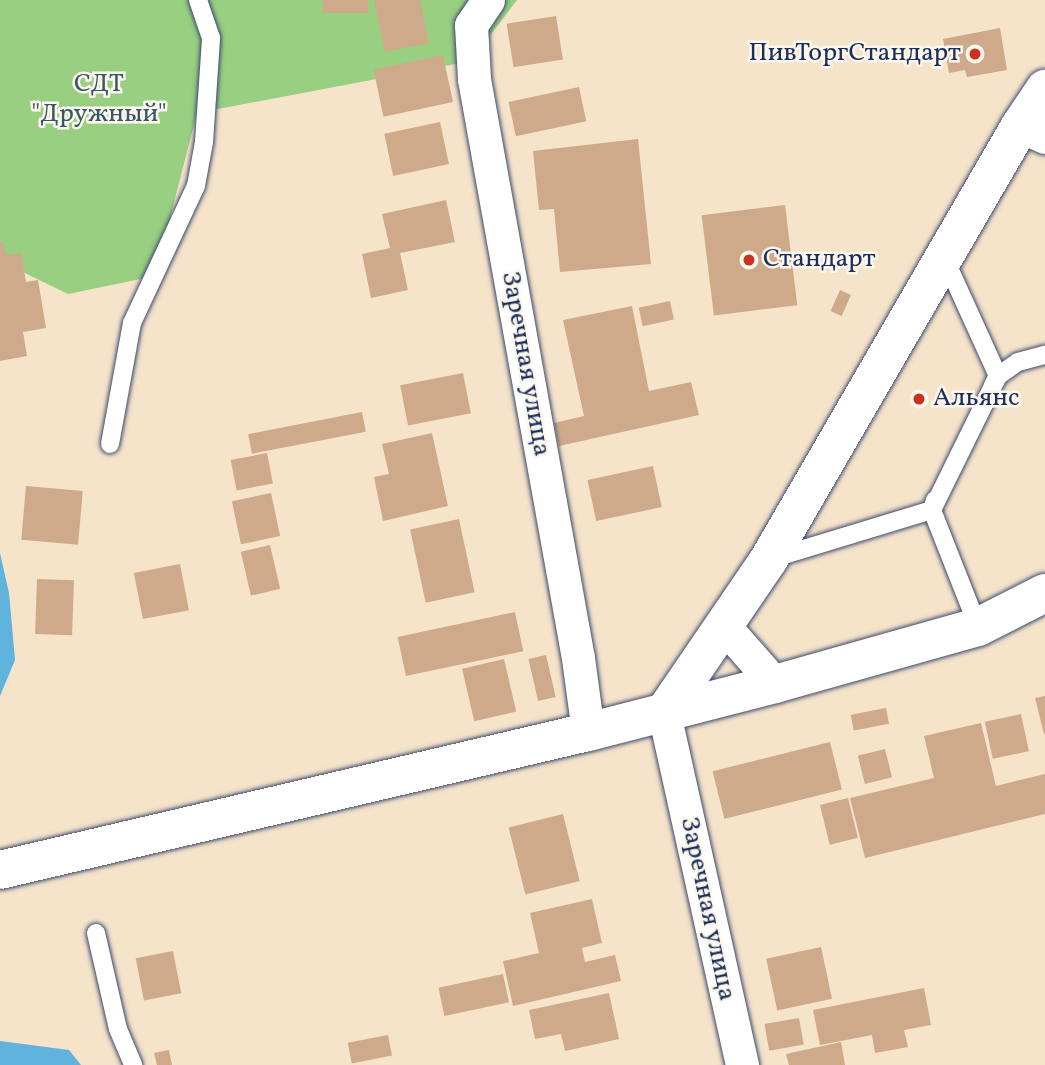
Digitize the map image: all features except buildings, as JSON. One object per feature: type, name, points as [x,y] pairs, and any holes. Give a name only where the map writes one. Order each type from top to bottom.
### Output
[{"type":"main road","points":[[664,712],[769,559],[944,257],[1032,132],[1045,89]]},
{"type":"main road","points":[[0,870],[587,732],[775,684],[978,627],[1032,606]]},
{"type":"street","name":"Заречная улица","points":[[488,0],[471,25],[474,79],[578,658],[587,732]]},
{"type":"street","points":[[723,626],[775,684]]},
{"type":"street","name":"Заречная улица","points":[[664,712],[742,1065]]},
{"type":"lane","points":[[110,444],[132,324],[196,186],[204,142],[211,38],[198,0]]},
{"type":"lane","points":[[944,257],[998,376]]},
{"type":"lane","points":[[978,627],[932,510],[948,458],[998,376],[1018,362],[1045,355]]},
{"type":"lane","points":[[769,559],[932,510]]},
{"type":"lane","points":[[96,933],[118,1029],[133,1065]]},
{"type":"green space","name":"СДТ \"Дружный\"","points":[[0,0],[517,0],[471,61],[197,113],[155,276],[68,294],[0,261]]},
{"type":"water","points":[[0,553],[9,593],[15,660],[0,696]]},
{"type":"water","points":[[0,1041],[69,1050],[81,1065],[0,1065]]},
{"type":"place","name":"ПивТоргСтандарт","points":[[975,54]]},
{"type":"place","name":"Стандарт","points":[[749,260]]},
{"type":"place","name":"Альянс","points":[[919,399]]}]
